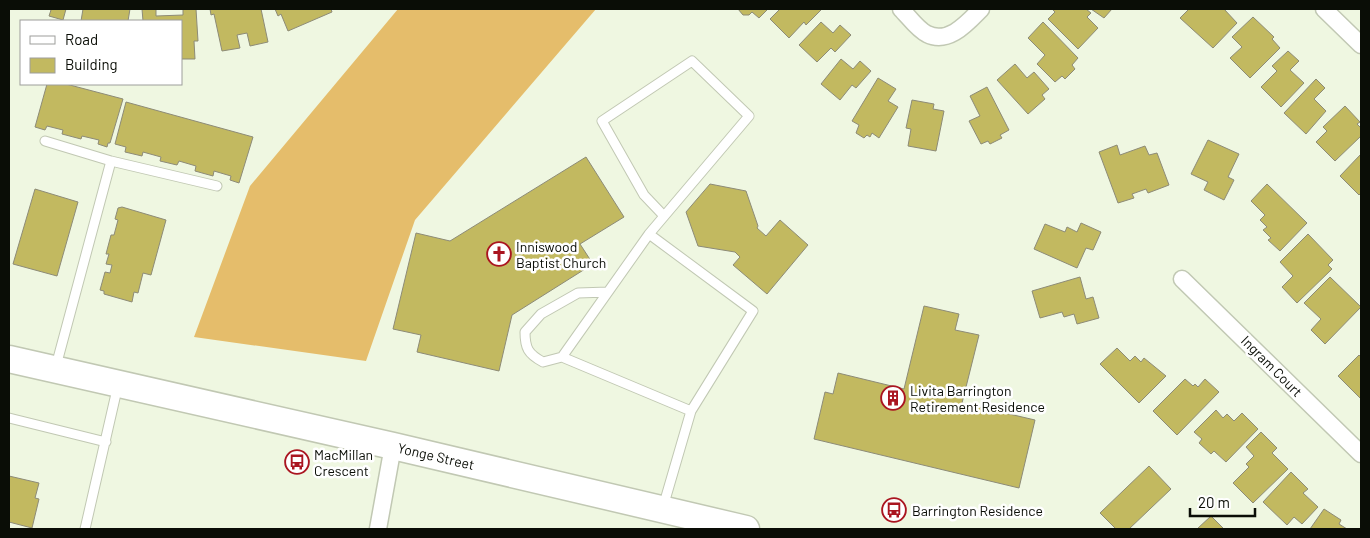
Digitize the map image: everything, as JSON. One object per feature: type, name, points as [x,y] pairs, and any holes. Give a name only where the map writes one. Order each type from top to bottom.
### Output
[{"type":"main road","name":"Yonge Street","points":[[9,359],[54,371],[392,446],[746,529]]},
{"type":"street","points":[[901,9],[927,34],[945,36],[962,28],[981,9]]},
{"type":"street","points":[[1324,9],[1361,46]]},
{"type":"street","name":"Ingram Court","points":[[1182,279],[1361,454]]},
{"type":"street","points":[[378,529],[392,446]]},
{"type":"lane","points":[[562,357],[649,234],[750,116],[692,61],[602,121],[644,195],[664,216]]},
{"type":"lane","points":[[45,141],[111,161],[217,186]]},
{"type":"lane","points":[[54,371],[111,161]]},
{"type":"lane","points":[[649,234],[753,311],[691,411],[663,510]]},
{"type":"lane","points":[[608,292],[578,293],[541,314],[525,332],[525,348],[531,356],[543,362],[562,357],[691,411]]},
{"type":"lane","points":[[85,529],[118,385]]},
{"type":"lane","points":[[9,418],[106,442]]},
{"type":"shaded area","points":[[398,9],[596,9],[415,220],[366,361],[194,337],[250,186]]},
{"type":"building","points":[[48,9],[66,9],[63,20],[49,16],[51,10]]},
{"type":"building","points":[[83,9],[130,9],[128,20],[81,20]]},
{"type":"building","points":[[142,9],[156,9],[156,16],[183,15],[183,9],[196,9],[198,41],[194,41],[195,59],[182,59],[182,20],[143,20]]},
{"type":"building","points":[[210,9],[261,9],[268,42],[250,46],[247,33],[237,35],[240,48],[222,51],[214,14],[211,15]]},
{"type":"building","points":[[275,9],[331,9],[332,12],[288,31],[281,14],[278,16]]},
{"type":"building","points":[[738,9],[768,9],[759,18],[752,12],[749,15],[743,15]]},
{"type":"building","points":[[780,9],[822,9],[806,25],[804,22],[789,38],[770,19]]},
{"type":"building","points":[[1052,9],[1086,9],[1091,13],[1087,17],[1098,28],[1078,49],[1048,19],[1055,12]]},
{"type":"building","points":[[1091,9],[1112,9],[1104,18]]},
{"type":"building","points":[[1189,9],[1224,9],[1237,23],[1213,48],[1180,18]]},
{"type":"building","points":[[1253,17],[1274,37],[1272,39],[1280,48],[1250,78],[1230,58],[1242,47],[1232,37]]},
{"type":"building","points":[[821,22],[833,33],[840,25],[851,35],[835,52],[831,48],[817,62],[799,45]]},
{"type":"building","points":[[1043,22],[1078,58],[1072,65],[1075,69],[1065,79],[1062,76],[1055,82],[1037,64],[1045,55],[1028,38]]},
{"type":"building","points":[[1288,51],[1299,61],[1290,70],[1304,83],[1281,107],[1261,87],[1277,71],[1272,66]]},
{"type":"building","points":[[841,59],[853,69],[860,61],[871,71],[856,88],[852,85],[840,100],[821,84]]},
{"type":"building","points":[[1015,64],[1027,78],[1034,72],[1049,89],[1042,95],[1045,99],[1028,114],[997,80]]},
{"type":"building","points":[[878,78],[896,89],[888,101],[898,107],[879,138],[872,133],[870,137],[867,135],[864,138],[856,133],[859,125],[852,121]]},
{"type":"building","points":[[1316,79],[1325,88],[1314,99],[1326,111],[1306,134],[1284,113]]},
{"type":"building","points":[[47,85],[70,85],[123,99],[110,143],[108,143],[107,147],[98,144],[99,140],[82,136],[81,139],[62,134],[63,130],[47,126],[45,130],[35,127]]},
{"type":"building","points":[[987,87],[1009,130],[1000,135],[1002,138],[990,144],[988,141],[981,144],[969,121],[980,116],[970,96]]},
{"type":"building","points":[[912,100],[934,104],[933,109],[944,111],[936,151],[908,146],[911,129],[906,128]]},
{"type":"building","points":[[126,102],[253,137],[239,183],[230,180],[231,176],[214,171],[213,176],[195,171],[196,166],[179,161],[177,165],[160,161],[161,157],[143,152],[142,156],[125,152],[126,147],[115,144]]},
{"type":"building","points":[[1345,106],[1360,122],[1357,124],[1361,128],[1361,136],[1335,161],[1316,142],[1327,131],[1323,127]]},
{"type":"building","points":[[1208,140],[1239,154],[1228,177],[1234,180],[1224,200],[1204,190],[1208,182],[1191,174]]},
{"type":"building","points":[[1117,145],[1120,155],[1145,146],[1149,155],[1157,153],[1169,185],[1148,193],[1146,189],[1132,194],[1134,198],[1118,203],[1099,152]]},
{"type":"building","points":[[1361,154],[1361,193],[1359,195],[1340,176]]},
{"type":"building","name":"Inniswood Baptist Church","points":[[586,157],[624,217],[580,244],[593,264],[512,315],[499,371],[417,352],[421,335],[393,329],[416,233],[450,241]]},
{"type":"building","points":[[710,184],[746,191],[758,226],[757,228],[766,236],[780,220],[808,245],[767,294],[733,265],[740,257],[735,252],[698,246],[686,212]]},
{"type":"building","points":[[1267,184],[1307,223],[1280,251],[1268,240],[1271,238],[1263,230],[1267,227],[1260,220],[1265,215],[1251,201]]},
{"type":"building","points":[[35,189],[78,202],[57,276],[13,264]]},
{"type":"building","points":[[122,207],[166,220],[151,275],[143,273],[138,293],[134,292],[132,302],[104,294],[104,291],[100,290],[105,272],[110,273],[112,265],[106,264],[109,254],[106,254],[111,235],[114,235],[118,220],[115,219],[118,208]]},
{"type":"building","points":[[1081,223],[1101,232],[1093,250],[1086,248],[1077,268],[1034,249],[1045,224],[1065,232],[1067,227],[1077,232]]},
{"type":"building","points":[[1308,234],[1333,260],[1328,265],[1332,269],[1297,303],[1282,287],[1293,276],[1280,262]]},
{"type":"building","points":[[1080,277],[1086,299],[1093,297],[1099,318],[1077,324],[1074,314],[1064,317],[1062,312],[1040,318],[1032,291]]},
{"type":"building","points":[[1330,277],[1361,307],[1325,344],[1311,330],[1321,319],[1304,303]]},
{"type":"building","name":"Livita Barrington Retirement Residence","points":[[924,306],[959,314],[955,330],[979,335],[962,403],[1035,420],[1019,488],[814,439],[825,392],[833,394],[838,373],[904,389]]},
{"type":"building","points":[[1117,348],[1130,361],[1135,356],[1141,362],[1144,358],[1166,376],[1139,403],[1100,364]]},
{"type":"building","points":[[1359,355],[1361,357],[1361,399],[1338,376]]},
{"type":"building","points":[[1185,379],[1193,386],[1195,384],[1198,387],[1205,379],[1219,392],[1177,435],[1153,411]]},
{"type":"building","points":[[1216,410],[1223,418],[1227,414],[1234,421],[1242,413],[1258,429],[1226,462],[1214,451],[1211,454],[1199,443],[1202,439],[1194,432]]},
{"type":"building","points":[[1261,432],[1277,448],[1272,453],[1288,469],[1253,503],[1233,483],[1249,467],[1246,464],[1254,456],[1246,447]]},
{"type":"building","points":[[1149,466],[1171,489],[1129,529],[1116,529],[1100,513]]},
{"type":"building","points":[[1291,472],[1308,489],[1303,493],[1318,507],[1302,524],[1294,517],[1287,525],[1263,502]]},
{"type":"building","points":[[9,476],[39,483],[35,498],[39,499],[32,528],[9,522]]},
{"type":"building","points":[[1324,509],[1341,520],[1339,524],[1347,529],[1310,529]]},
{"type":"building","points":[[1211,516],[1224,529],[1197,529]]},
{"type":"place","name":"Inniswood Baptist Church","points":[[499,254]]},
{"type":"place","name":"Livita Barrington Retirement Residence","points":[[893,398]]},
{"type":"place","name":"MacMillan Crescent","points":[[297,462]]},
{"type":"place","name":"Barrington Residence","points":[[894,510]]}]
